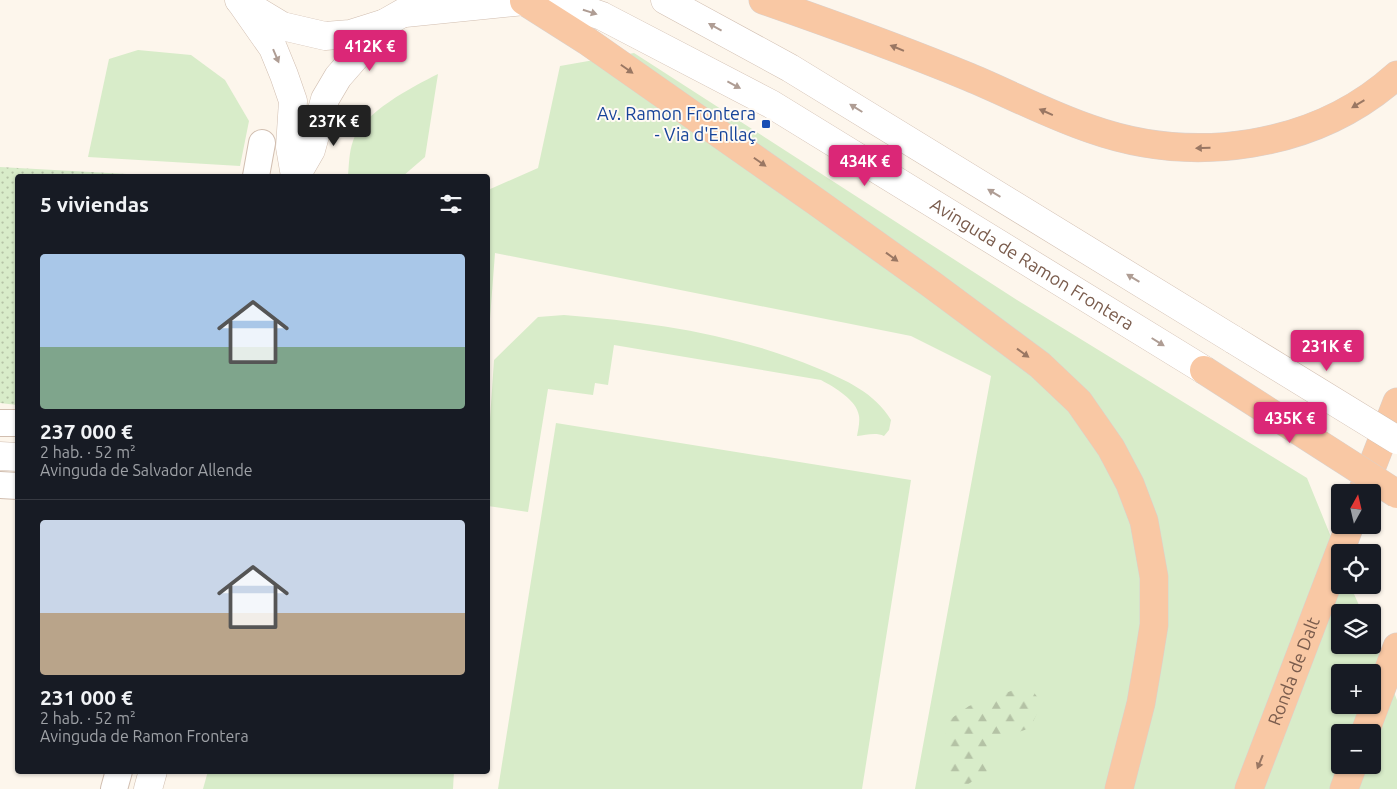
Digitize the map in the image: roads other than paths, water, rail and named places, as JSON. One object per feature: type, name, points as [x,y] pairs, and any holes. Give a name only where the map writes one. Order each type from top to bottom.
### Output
[{"type":"highway","points":[[763,0],[876,39],[971,77],[1052,115],[1092,130],[1164,147],[1217,148],[1282,137],[1320,123],[1357,105],[1397,76]]},
{"type":"highway","points":[[524,1],[587,41],[818,202],[1040,365],[1079,402],[1111,448],[1130,484],[1144,521],[1154,577],[1154,625],[1148,662],[1141,703],[1119,789]]},
{"type":"highway","points":[[1204,370],[1397,494]]},
{"type":"highway","points":[[1365,484],[1397,402]]},
{"type":"highway","name":"Ronda de Dalt","points":[[1249,789],[1347,534]]},
{"type":"highway","points":[[1368,724],[1397,647]]},
{"type":"highway","points":[[1344,789],[1350,774]]},
{"type":"street","points":[[240,0],[273,48],[293,101],[290,147],[295,174]]},
{"type":"street","name":"Avinguda de Ramon Frontera","points":[[240,0],[282,26],[325,36],[350,34],[405,12],[524,1],[585,10],[602,16],[771,104],[1204,370],[1397,483]]},
{"type":"street","points":[[665,0],[790,68],[1397,440]]},
{"type":"street","points":[[296,174],[311,150],[325,99],[329,92],[350,62],[405,12]]},
{"type":"street","points":[[256,174],[262,143]]},
{"type":"street","points":[[0,423],[15,423]]},
{"type":"street","points":[[0,456],[15,457]]},
{"type":"street","points":[[0,485],[15,486]]},
{"type":"street","points":[[114,789],[118,774]]},
{"type":"street","points":[[148,789],[152,774]]},
{"type":"place","name":"Av. Ramon Frontera - Via d'Enllaç","points":[[766,124]]}]
